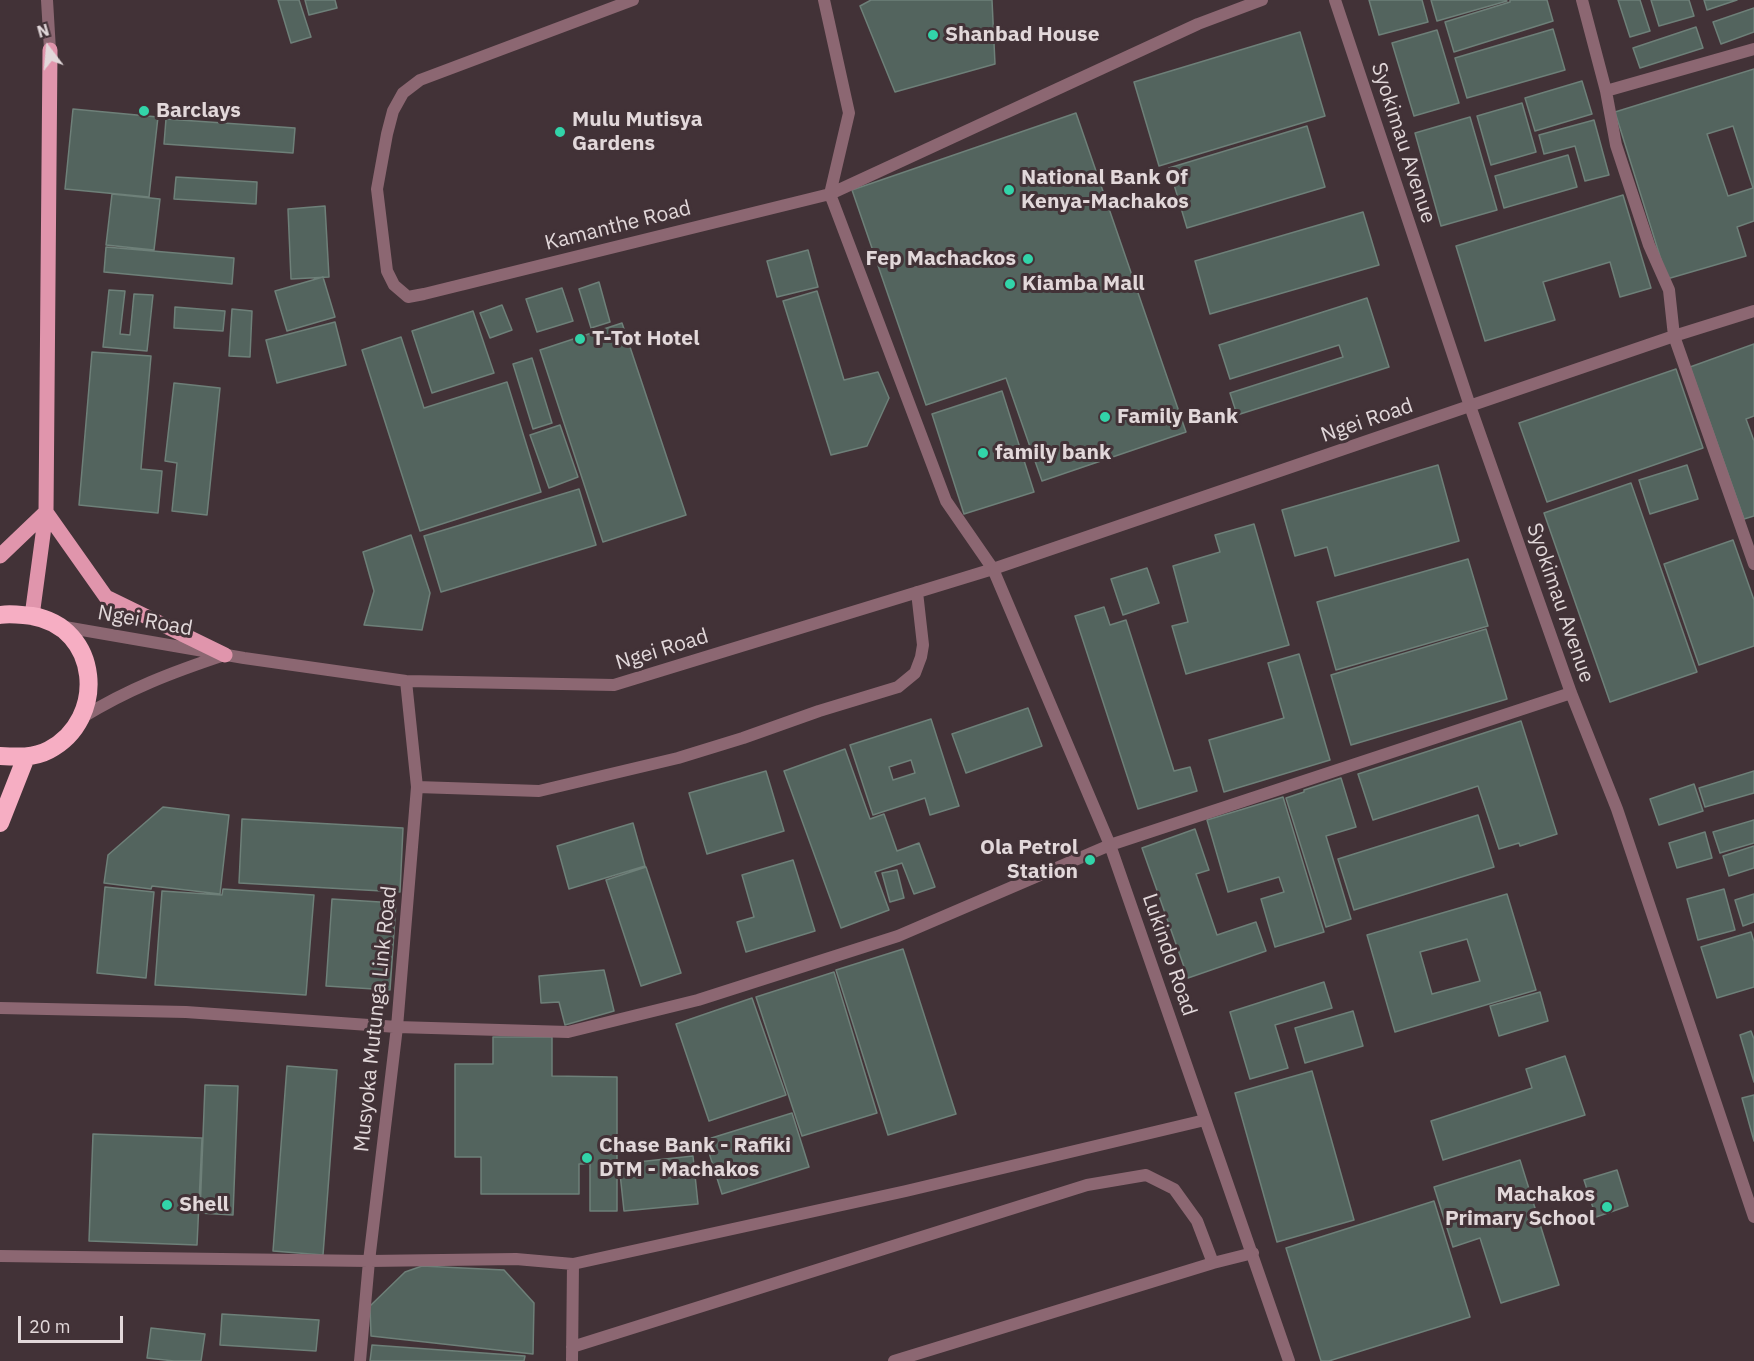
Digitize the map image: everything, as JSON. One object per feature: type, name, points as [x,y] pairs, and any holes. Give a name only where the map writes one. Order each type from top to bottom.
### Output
[{"type":"highway","points":[[0,615],[10,613],[45,619],[68,633],[80,649],[88,669],[89,693],[83,717],[68,737],[48,751],[26,757],[0,756]]},
{"type":"highway","points":[[0,823],[26,757]]},
{"type":"main road","points":[[32,616],[46,512],[50,50]]},
{"type":"main road","points":[[0,555],[46,512]]},
{"type":"main road","points":[[46,512],[106,597],[225,655]]},
{"type":"street","points":[[46,0],[50,50]]},
{"type":"street","name":"Kamanthe Road","points":[[633,0],[420,80],[403,93],[393,111],[377,189],[387,271],[394,285],[408,297],[830,194],[1198,24],[1262,0]]},
{"type":"street","points":[[824,0],[849,114],[830,194],[946,501],[993,569]]},
{"type":"street","name":"Syokimau Avenue","points":[[1335,0],[1470,406],[1571,693],[1617,809],[1754,1217]]},
{"type":"street","points":[[1582,0],[1606,91],[1616,145],[1649,245],[1669,290],[1674,336],[1754,564]]},
{"type":"street","points":[[1606,91],[1754,49]]},
{"type":"street","name":"Ngei Road","points":[[58,626],[225,655],[406,681],[614,685],[993,569],[1674,336],[1754,311]]},
{"type":"street","name":"Lukindo Road","points":[[993,569],[1110,844],[1289,1361]]},
{"type":"street","points":[[417,787],[539,791],[678,758],[898,687],[915,673],[921,657],[923,645],[917,592]]},
{"type":"street","name":"Ngei Road","points":[[83,717],[114,697],[169,674],[225,655]]},
{"type":"street","name":"Musyoka Mutunga Link Road","points":[[360,1361],[369,1261],[397,1027],[417,787],[406,681]]},
{"type":"street","points":[[0,1008],[186,1012],[397,1027],[568,1032],[698,1000],[898,936],[1110,844],[1571,693]]},
{"type":"street","points":[[0,1256],[369,1261],[516,1259],[573,1264],[906,1191],[1204,1120]]},
{"type":"street","points":[[572,1347],[1087,1185],[1146,1175],[1174,1189],[1197,1221],[1212,1263]]},
{"type":"street","points":[[894,1361],[1212,1263],[1252,1253]]},
{"type":"street","points":[[572,1361],[573,1264]]},
{"type":"building","points":[[278,0],[299,0],[311,37],[291,43]]},
{"type":"building","points":[[305,0],[335,0],[337,8],[309,15]]},
{"type":"building","name":"Shanbad House","points":[[871,0],[992,0],[995,64],[895,92],[860,6]]},
{"type":"building","points":[[1369,0],[1422,0],[1428,22],[1379,35]]},
{"type":"building","points":[[1431,0],[1506,0],[1507,1],[1437,21]]},
{"type":"building","points":[[1510,0],[1547,0],[1553,21],[1454,52],[1445,22],[1510,2]]},
{"type":"building","points":[[1618,0],[1640,0],[1650,31],[1630,37]]},
{"type":"building","points":[[1651,0],[1689,0],[1694,16],[1659,26]]},
{"type":"building","points":[[1704,0],[1737,0],[1707,10]]},
{"type":"building","points":[[1754,8],[1754,32],[1721,44],[1713,22]]},
{"type":"building","points":[[1696,27],[1703,48],[1640,68],[1633,48]]},
{"type":"building","points":[[1553,29],[1565,70],[1467,98],[1455,58]]},
{"type":"building","points":[[1437,30],[1459,103],[1414,116],[1392,43]]},
{"type":"building","points":[[1300,32],[1325,116],[1159,166],[1134,82]]},
{"type":"building","points":[[1754,69],[1754,221],[1737,227],[1746,256],[1667,279],[1615,112]],"holes":[[[1733,126],[1753,188],[1728,196],[1707,134]]]},
{"type":"building","points":[[1582,81],[1592,114],[1535,131],[1525,98]]},
{"type":"building","points":[[1522,103],[1536,152],[1491,165],[1477,116]]},
{"type":"building","points":[[73,109],[158,117],[149,197],[65,189]]},
{"type":"building","name":"Kiamba Mall","points":[[1076,113],[1186,432],[1042,481],[1006,378],[926,405],[852,190]]},
{"type":"building","points":[[1470,117],[1497,210],[1441,226],[1415,133]]},
{"type":"building","points":[[166,119],[295,128],[293,153],[164,144]]},
{"type":"building","points":[[1594,120],[1609,175],[1585,181],[1575,146],[1544,154],[1539,135]]},
{"type":"building","points":[[1307,126],[1325,187],[1187,228],[1169,168]]},
{"type":"building","points":[[1568,155],[1577,187],[1504,208],[1495,176]]},
{"type":"building","points":[[176,177],[257,182],[256,204],[174,199]]},
{"type":"building","points":[[112,194],[160,199],[154,250],[106,245]]},
{"type":"building","points":[[1623,195],[1651,288],[1620,297],[1610,262],[1543,282],[1555,320],[1485,341],[1456,246]]},
{"type":"building","points":[[325,206],[329,277],[291,279],[288,209]]},
{"type":"building","points":[[1363,212],[1379,265],[1210,314],[1195,261]]},
{"type":"building","points":[[106,247],[234,258],[232,284],[104,272]]},
{"type":"building","points":[[808,250],[818,287],[777,297],[767,261]]},
{"type":"building","points":[[323,277],[335,317],[287,331],[275,291]]},
{"type":"building","points":[[599,282],[610,322],[591,328],[579,289]]},
{"type":"building","points":[[562,288],[573,321],[537,332],[526,299]]},
{"type":"building","points":[[109,290],[125,291],[120,334],[130,335],[134,294],[153,295],[147,351],[103,347]]},
{"type":"building","points":[[817,291],[844,380],[878,372],[889,398],[867,446],[831,455],[783,301]]},
{"type":"building","points":[[1367,298],[1389,367],[1237,415],[1230,393],[1343,357],[1339,345],[1230,379],[1219,345]]},
{"type":"building","points":[[502,305],[512,330],[490,338],[480,313]]},
{"type":"building","points":[[175,307],[225,311],[223,331],[174,328]]},
{"type":"building","points":[[232,309],[252,311],[250,357],[229,356]]},
{"type":"building","points":[[473,311],[494,373],[432,393],[412,331]]},
{"type":"building","points":[[335,322],[346,365],[277,383],[266,340]]},
{"type":"building","points":[[622,323],[686,515],[603,542],[540,350]]},
{"type":"building","points":[[401,337],[424,408],[507,382],[541,492],[420,531],[362,350]]},
{"type":"building","points":[[1754,344],[1754,416],[1746,419],[1754,441],[1754,516],[1744,519],[1690,367]]},
{"type":"building","points":[[92,352],[151,356],[141,469],[162,471],[158,513],[79,505]]},
{"type":"building","points":[[532,358],[552,423],[533,429],[513,364]]},
{"type":"building","points":[[1676,369],[1703,448],[1547,502],[1519,423]]},
{"type":"building","points":[[174,383],[220,388],[207,515],[172,511],[177,463],[165,461]]},
{"type":"building","name":"family bank","points":[[1002,391],[1034,492],[964,514],[932,414]]},
{"type":"building","points":[[560,425],[578,477],[549,488],[530,435]]},
{"type":"building","points":[[1438,465],[1459,541],[1335,576],[1327,547],[1295,556],[1282,510]]},
{"type":"building","points":[[1687,465],[1698,499],[1650,514],[1639,480]]},
{"type":"building","points":[[1631,483],[1697,672],[1610,702],[1544,513]]},
{"type":"building","points":[[579,489],[596,545],[441,592],[424,536]]},
{"type":"building","points":[[1254,524],[1289,645],[1186,674],[1172,626],[1188,622],[1173,566],[1220,552],[1215,535]]},
{"type":"building","points":[[411,535],[430,593],[422,630],[364,625],[374,591],[363,552]]},
{"type":"building","points":[[1733,540],[1754,600],[1754,646],[1699,665],[1664,564]]},
{"type":"building","points":[[1468,559],[1488,626],[1336,670],[1317,602]]},
{"type":"building","points":[[1147,568],[1159,603],[1123,615],[1111,579]]},
{"type":"building","points":[[1104,607],[1110,625],[1126,620],[1174,771],[1190,767],[1197,791],[1138,809],[1075,616]]},
{"type":"building","points":[[1486,629],[1507,699],[1351,745],[1331,675]]},
{"type":"building","points":[[1299,654],[1330,760],[1224,792],[1209,740],[1284,718],[1268,663]]},
{"type":"building","points":[[1028,708],[1042,746],[966,773],[952,734]]},
{"type":"building","points":[[931,719],[959,806],[930,815],[925,798],[873,815],[850,745]],"holes":[[[911,760],[915,773],[893,780],[889,767]]]},
{"type":"building","points":[[1521,721],[1557,834],[1520,846],[1519,843],[1499,849],[1478,786],[1373,820],[1358,774]]},
{"type":"building","points":[[845,749],[870,819],[884,814],[897,851],[919,843],[935,887],[914,894],[902,863],[875,872],[889,910],[841,928],[784,771]]},
{"type":"building","points":[[766,771],[784,831],[707,854],[689,793]]},
{"type":"building","points":[[1754,771],[1754,793],[1705,807],[1699,788]]},
{"type":"building","points":[[1341,778],[1356,827],[1326,836],[1351,919],[1326,927],[1286,798]]},
{"type":"building","points":[[1694,784],[1703,811],[1659,825],[1650,799]]},
{"type":"building","points":[[1283,797],[1324,932],[1275,947],[1261,899],[1284,892],[1279,877],[1228,892],[1207,820]]},
{"type":"building","points":[[163,807],[229,815],[220,894],[104,883],[108,855]]},
{"type":"building","points":[[1478,815],[1494,867],[1354,910],[1338,859]]},
{"type":"building","points":[[242,819],[403,828],[400,892],[239,883]]},
{"type":"building","points":[[1754,820],[1754,843],[1720,853],[1713,832]]},
{"type":"building","points":[[633,823],[645,866],[569,889],[557,846]]},
{"type":"building","points":[[1195,829],[1209,870],[1196,874],[1217,935],[1256,922],[1266,951],[1188,978],[1142,848]]},
{"type":"building","points":[[1705,832],[1712,858],[1677,868],[1669,843]]},
{"type":"building","points":[[1754,846],[1754,868],[1729,876],[1723,856]]},
{"type":"building","points":[[793,860],[815,931],[746,952],[737,922],[754,917],[742,875]]},
{"type":"building","points":[[646,867],[681,973],[641,986],[606,880]]},
{"type":"building","points":[[897,870],[904,898],[890,902],[882,873]]},
{"type":"building","points":[[105,887],[154,892],[146,978],[97,973]]},
{"type":"building","points":[[223,889],[314,895],[306,995],[155,985],[162,891],[222,895]]},
{"type":"building","points":[[1724,889],[1735,930],[1698,940],[1687,899]]},
{"type":"building","points":[[1507,894],[1536,990],[1395,1032],[1367,935]],"holes":[[[1467,939],[1480,981],[1432,994],[1420,952]]]},
{"type":"building","points":[[1754,894],[1754,922],[1743,926],[1735,900]]},
{"type":"building","points":[[332,899],[396,903],[390,990],[326,986]]},
{"type":"building","points":[[1751,932],[1754,942],[1754,987],[1717,998],[1701,947]]},
{"type":"building","points":[[903,949],[956,1114],[888,1135],[836,970]]},
{"type":"building","points":[[604,970],[614,1011],[565,1025],[559,1002],[541,1003],[539,976]]},
{"type":"building","points":[[834,972],[877,1113],[802,1136],[756,997]]},
{"type":"building","points":[[1324,982],[1332,1008],[1275,1025],[1288,1068],[1250,1079],[1230,1012]]},
{"type":"building","points":[[1540,992],[1548,1021],[1499,1036],[1490,1006]]},
{"type":"building","points":[[752,998],[786,1095],[709,1121],[676,1024]]},
{"type":"building","points":[[1353,1011],[1363,1046],[1305,1063],[1295,1028]]},
{"type":"building","points":[[1751,1031],[1754,1039],[1754,1082],[1740,1035]]},
{"type":"building","points":[[493,1037],[552,1037],[552,1076],[617,1077],[617,1211],[590,1211],[590,1164],[579,1164],[579,1194],[481,1194],[481,1157],[455,1157],[455,1064],[493,1064]]},
{"type":"building","points":[[1565,1056],[1585,1115],[1443,1160],[1431,1121],[1532,1088],[1526,1069]]},
{"type":"building","points":[[287,1066],[337,1070],[323,1255],[273,1251]]},
{"type":"building","points":[[1312,1071],[1354,1220],[1277,1242],[1235,1093]]},
{"type":"building","points":[[205,1085],[238,1086],[233,1215],[200,1213]]},
{"type":"building","points":[[1754,1095],[1754,1141],[1742,1098]]},
{"type":"building","points":[[792,1113],[809,1167],[722,1194],[705,1140]]},
{"type":"building","points":[[93,1134],[202,1138],[197,1245],[89,1241]]},
{"type":"building","points":[[693,1156],[698,1204],[624,1211],[619,1164]]},
{"type":"building","points":[[1520,1160],[1559,1285],[1501,1303],[1480,1238],[1453,1247],[1434,1187]]},
{"type":"building","points":[[1617,1170],[1628,1206],[1596,1217],[1584,1180]]},
{"type":"building","points":[[1434,1201],[1470,1317],[1329,1361],[1321,1361],[1286,1248]]},
{"type":"building","points":[[422,1266],[504,1270],[534,1303],[533,1354],[371,1336],[370,1306],[405,1272]]},
{"type":"building","points":[[222,1314],[319,1320],[316,1351],[220,1345]]},
{"type":"building","points":[[151,1328],[205,1334],[201,1361],[147,1358]]},
{"type":"building","points":[[372,1345],[525,1356],[524,1361],[370,1361]]},
{"type":"place","name":"Shanbad House","points":[[933,35]]},
{"type":"place","name":"Barclays","points":[[144,111]]},
{"type":"place","name":"Mulu Mutisya Gardens","points":[[560,132]]},
{"type":"place","name":"National Bank Of Kenya-Machakos","points":[[1009,190]]},
{"type":"place","name":"Fep Machackos","points":[[1028,259]]},
{"type":"place","name":"Kiamba Mall","points":[[1010,284]]},
{"type":"place","name":"T-Tot Hotel","points":[[580,339]]},
{"type":"place","name":"Family Bank","points":[[1105,417]]},
{"type":"place","name":"family bank","points":[[983,453]]},
{"type":"place","name":"Ola Petrol Station","points":[[1090,860]]},
{"type":"place","name":"Chase Bank - Rafiki DTM - Machakos","points":[[587,1158]]},
{"type":"place","name":"Shell","points":[[167,1205]]},
{"type":"place","name":"Machakos Primary School","points":[[1607,1207]]}]
